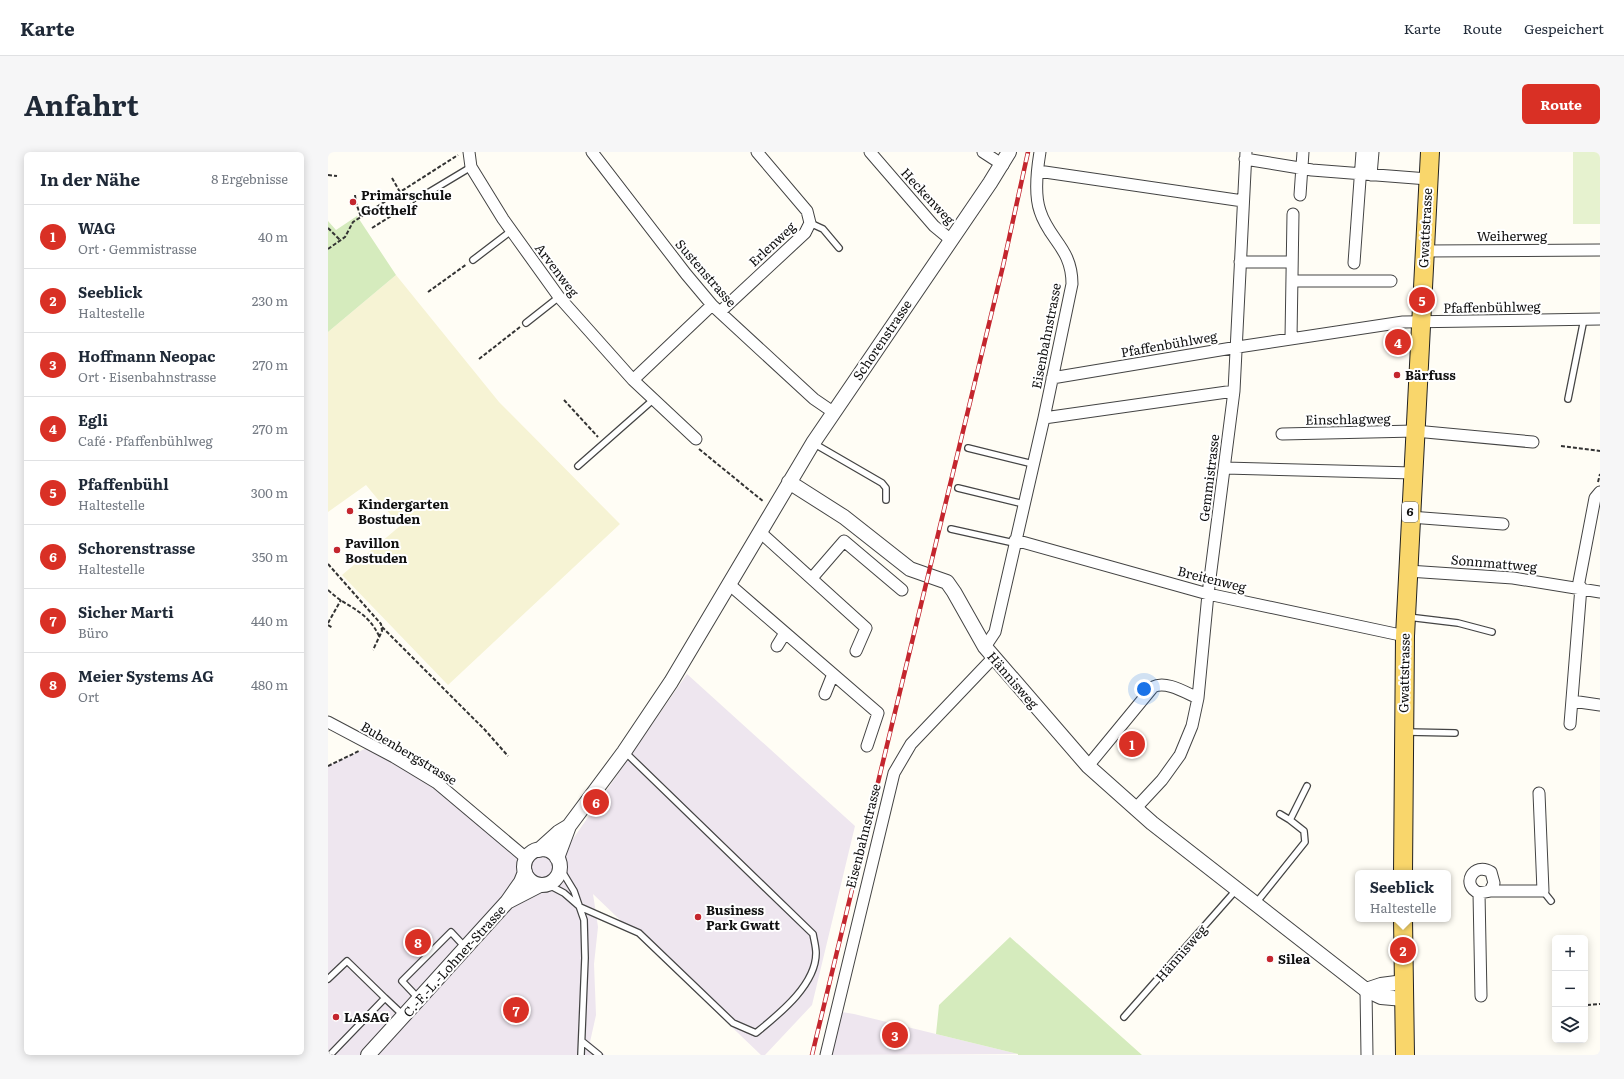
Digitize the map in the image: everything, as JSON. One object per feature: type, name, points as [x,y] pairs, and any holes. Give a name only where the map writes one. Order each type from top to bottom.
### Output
[{"type":"main road","name":"Gwattstrasse","points":[[1403,870],[1405,636],[1430,152]]},
{"type":"main road","points":[[1402,922],[1405,1055]]},
{"type":"street","name":"Sustenstrasse","points":[[592,152],[686,274],[716,308],[814,399],[833,412]]},
{"type":"street","name":"Erlenweg","points":[[716,308],[805,233],[810,222],[807,211],[757,152]]},
{"type":"street","name":"Heckenweg","points":[[870,152],[934,226],[951,240]]},
{"type":"street","points":[[983,152],[1003,164]]},
{"type":"street","name":"Schorenstrasse","points":[[558,863],[569,826],[624,752],[679,670],[813,443],[1010,152]]},
{"type":"street","name":"Eisenbahnstrasse","points":[[826,1055],[894,773],[912,744],[989,653],[995,632],[1014,542],[1044,418],[1072,284],[1072,271],[1068,257],[1040,211],[1037,195],[1040,152]]},
{"type":"street","points":[[1300,195],[1303,152]]},
{"type":"street","points":[[1362,152],[1366,174]]},
{"type":"street","points":[[1354,263],[1366,174],[1373,152]]},
{"type":"street","name":"Arvenweg","points":[[464,153],[471,167],[511,231],[559,297],[633,380],[696,439]]},
{"type":"street","points":[[1246,156],[1302,168],[1428,179]]},
{"type":"street","name":"Gemmistrasse","points":[[1135,809],[1162,780],[1180,755],[1192,726],[1198,698],[1208,594],[1225,468],[1238,346],[1240,262],[1246,156]]},
{"type":"street","points":[[1038,171],[1243,201]]},
{"type":"street","points":[[1291,338],[1293,214]]},
{"type":"street","name":"Weiherweg","points":[[1424,250],[1600,250]]},
{"type":"street","points":[[1240,262],[1292,272],[1391,281]]},
{"type":"street","points":[[633,380],[716,308]]},
{"type":"street","name":"Pfaffenbühlweg","points":[[1052,378],[1238,346],[1403,322],[1600,319]]},
{"type":"street","points":[[1044,418],[1234,391]]},
{"type":"street","name":"Einschlagweg","points":[[1282,434],[1415,431],[1533,442]]},
{"type":"street","points":[[1225,468],[1413,472]]},
{"type":"street","name":"Hännisweg","points":[[789,482],[844,517],[910,569],[947,582],[989,653],[1088,766],[1135,809],[1366,990]]},
{"type":"street","points":[[1570,724],[1579,587],[1595,498],[1600,492]]},
{"type":"street","points":[[1410,517],[1503,524]]},
{"type":"street","points":[[760,532],[866,628],[856,651]]},
{"type":"street","points":[[812,578],[844,541],[902,590]]},
{"type":"street","name":"Breitenweg","points":[[1014,542],[1208,594],[1405,636]]},
{"type":"street","name":"Sonnmattweg","points":[[1408,570],[1513,578],[1579,587],[1600,592]]},
{"type":"street","points":[[730,585],[878,713],[867,746]]},
{"type":"street","points":[[777,646],[785,633]]},
{"type":"street","points":[[825,694],[833,674]]},
{"type":"street","points":[[1088,766],[1153,687],[1159,684],[1166,685],[1198,698]]},
{"type":"street","points":[[1572,701],[1600,705]]},
{"type":"street","name":"Bubenbergstrasse","points":[[328,722],[437,783],[526,858]]},
{"type":"street","points":[[1481,996],[1485,892],[1543,891],[1539,793]]},
{"type":"street","name":"Schorenstrasse","points":[[539,850],[559,832],[569,826]]},
{"type":"street","points":[[539,850],[551,852],[558,863],[556,878],[544,885],[532,882],[525,872],[524,865],[526,858],[530,854],[539,850]]},
{"type":"street","name":"C.-F.-L.-Lohner-Strasse","points":[[368,1055],[507,902],[521,882],[525,872]]},
{"type":"street","name":"C.-F.-L.-Lohner-Strasse","points":[[507,902],[517,899],[544,885]]},
{"type":"street","points":[[1367,1055],[1366,990],[1381,985],[1404,990]]},
{"type":"lane","points":[[426,194],[471,167]]},
{"type":"lane","points":[[810,222],[823,229],[839,248]]},
{"type":"lane","points":[[473,260],[511,231]]},
{"type":"lane","points":[[526,323],[559,297]]},
{"type":"lane","points":[[1568,399],[1584,319]]},
{"type":"lane","points":[[578,466],[605,444],[654,399]]},
{"type":"lane","points":[[813,443],[882,483],[886,488],[886,500]]},
{"type":"lane","points":[[968,448],[1033,464]]},
{"type":"lane","points":[[958,488],[1024,504]]},
{"type":"lane","points":[[952,529],[1014,542]]},
{"type":"lane","points":[[1406,617],[1458,623],[1492,632]]},
{"type":"lane","points":[[1403,732],[1455,733]]},
{"type":"lane","points":[[544,885],[555,887],[580,907],[639,933],[733,1024],[756,1034],[798,994],[810,974],[816,954],[813,934],[624,752]]},
{"type":"lane","points":[[1290,820],[1307,786]]},
{"type":"lane","points":[[1256,904],[1305,842],[1304,831],[1280,814]]},
{"type":"lane","points":[[558,863],[574,891],[584,920],[586,934],[583,1042],[581,1055]]},
{"type":"lane","name":"Hännisweg","points":[[1124,1016],[1237,889]]},
{"type":"lane","points":[[1543,891],[1551,901]]},
{"type":"lane","points":[[419,999],[402,981],[451,932],[466,948]]},
{"type":"lane","points":[[328,979],[347,961],[404,1015]]},
{"type":"lane","points":[[330,1055],[385,998]]},
{"type":"lane","points":[[583,1042],[598,1055]]},
{"type":"path","points":[[328,249],[341,241],[348,233],[353,222],[464,153]]},
{"type":"path","points":[[328,175],[337,176]]},
{"type":"path","points":[[392,178],[400,192]]},
{"type":"path","points":[[372,228],[426,194]]},
{"type":"path","points":[[356,195],[356,203],[361,217]]},
{"type":"path","points":[[328,228],[341,241]]},
{"type":"path","points":[[428,292],[473,260]]},
{"type":"path","points":[[479,359],[526,323]]},
{"type":"path","points":[[564,400],[605,444]]},
{"type":"path","points":[[696,439],[697,447],[773,510]]},
{"type":"path","points":[[1561,446],[1600,451]]},
{"type":"path","points":[[328,564],[382,627],[485,730],[508,756]]},
{"type":"path","points":[[328,590],[363,614],[373,626],[380,638]]},
{"type":"path","points":[[333,628],[328,624],[341,600]]},
{"type":"path","points":[[373,650],[380,638],[382,627]]},
{"type":"path","points":[[328,766],[371,746]]},
{"type":"path","points":[[1588,1005],[1600,1004]]},
{"type":"shaded area","points":[[396,275],[499,402],[620,524],[448,685],[342,575],[400,526],[366,485],[328,512],[328,332]]},
{"type":"shaded area","points":[[687,674],[855,826],[812,1005],[765,1055],[761,1055],[593,894],[598,927],[594,964],[596,1015],[590,1042],[605,1055],[328,1055],[328,766],[371,746],[437,783],[527,858],[566,849]]},
{"type":"shaded area","points":[[836,1011],[854,1014],[1018,1054],[826,1055]]},
{"type":"green space","points":[[1573,152],[1600,152],[1600,224],[1573,224]]},
{"type":"green space","points":[[357,216],[396,275],[328,332],[328,221],[336,230]]},
{"type":"green space","points":[[1010,937],[1142,1055],[1018,1055],[936,1034],[939,1005]]},
{"type":"railway","points":[[812,1055],[1003,266],[1028,152]]},
{"type":"place","name":"Primarschule Gotthelf","points":[[353,202]]},
{"type":"place","name":"Pfaffenbühl","points":[[1422,300]]},
{"type":"place","name":"Egli","points":[[1398,342]]},
{"type":"place","name":"Bärfuss","points":[[1397,375]]},
{"type":"place","name":"Kindergarten Bostuden","points":[[350,511]]},
{"type":"place","name":"Pavillon Bostuden","points":[[337,550]]},
{"type":"place","name":"WAG","points":[[1132,744]]},
{"type":"place","name":"Schorenstrasse","points":[[596,802]]},
{"type":"place","name":"Business Park Gwatt","points":[[698,917]]},
{"type":"place","name":"Meier Systems AG","points":[[418,942]]},
{"type":"place","name":"Seeblick","points":[[1403,950]]},
{"type":"place","name":"Silea","points":[[1270,959]]},
{"type":"place","name":"Sicher Marti","points":[[516,1010]]},
{"type":"place","name":"LASAG","points":[[336,1017]]},
{"type":"place","name":"Hoffmann Neopac","points":[[895,1035]]}]
